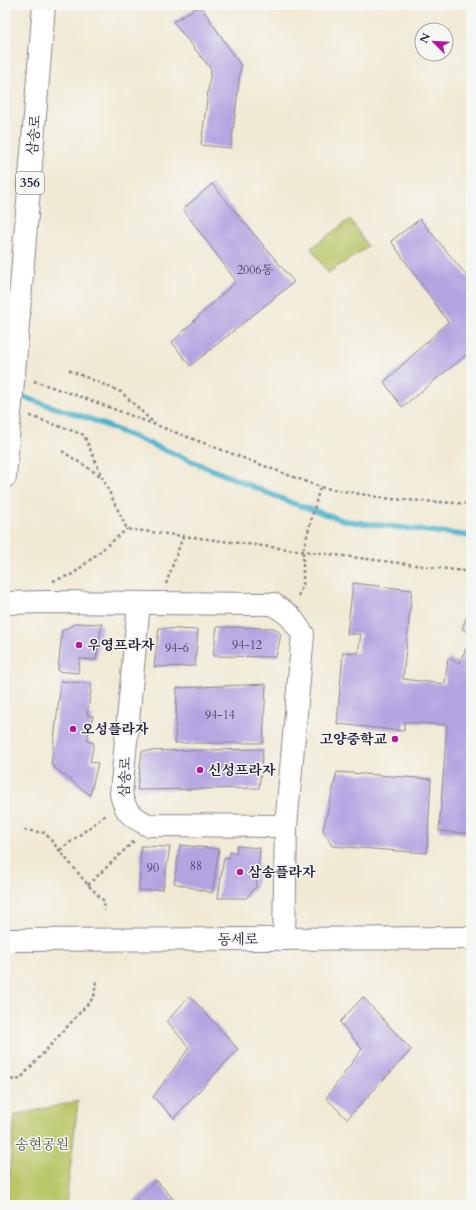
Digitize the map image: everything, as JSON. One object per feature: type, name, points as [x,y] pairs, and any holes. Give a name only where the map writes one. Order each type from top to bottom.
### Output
[{"type":"street","name":"삼송로","points":[[16,419],[14,361],[44,5]]},
{"type":"street","name":"356","points":[[5,477],[16,419]]},
{"type":"street","points":[[5,603],[273,604],[290,616],[303,634],[286,826],[284,939]]},
{"type":"street","name":"삼송로","points":[[139,603],[121,794],[123,803],[128,813],[137,820],[148,825],[286,826]]},
{"type":"street","name":"동세로","points":[[5,940],[471,938]]},
{"type":"path","points":[[69,370],[121,392],[157,426]]},
{"type":"path","points":[[27,379],[87,399],[320,487],[390,499],[471,504]]},
{"type":"path","points":[[16,419],[84,435],[127,529]]},
{"type":"path","points":[[62,452],[102,477]]},
{"type":"path","points":[[296,600],[303,585],[303,551],[320,487]]},
{"type":"path","points":[[47,583],[73,574],[127,529],[471,572]]},
{"type":"path","points":[[165,586],[183,536]]},
{"type":"path","points":[[60,850],[111,811]]},
{"type":"path","points":[[24,830],[45,833],[88,885],[104,901],[104,911]]},
{"type":"path","points":[[88,885],[136,839]]},
{"type":"path","points":[[5,1080],[20,1079],[94,997],[96,981]]},
{"type":"green space","points":[[350,219],[368,247],[328,273],[311,248]]},
{"type":"green space","name":"송현공원","points":[[78,1101],[66,1205],[6,1205],[15,1115]]},
{"type":"building","points":[[200,5],[241,66],[231,148],[201,145],[211,69],[173,22]]},
{"type":"building","points":[[212,184],[294,282],[190,366],[172,342],[236,281],[183,209]]},
{"type":"building","points":[[420,219],[471,281],[471,351],[402,407],[384,382],[448,322],[391,241]]},
{"type":"building","points":[[353,583],[412,590],[403,679],[445,684],[448,658],[459,663],[471,639],[471,834],[439,831],[447,725],[404,722],[404,731],[337,724],[343,652],[358,653],[361,634],[347,634]]},
{"type":"building","points":[[471,604],[471,634],[462,629]]},
{"type":"building","name":"우영프라자","points":[[76,623],[102,624],[96,660],[80,659],[78,673],[58,671],[62,631]]},
{"type":"building","points":[[217,627],[274,628],[281,634],[276,657],[213,656]]},
{"type":"building","points":[[159,628],[198,630],[195,666],[154,667]]},
{"type":"building","name":"오성플라자","points":[[61,681],[92,684],[87,715],[93,716],[87,741],[94,743],[90,762],[98,763],[90,795],[51,765]]},
{"type":"building","points":[[266,684],[263,743],[175,743],[177,688]]},
{"type":"building","name":"신성프라자","points":[[263,749],[259,788],[137,790],[142,751]]},
{"type":"building","points":[[337,772],[431,779],[427,853],[332,846],[323,830]]},
{"type":"building","points":[[180,845],[219,849],[212,893],[174,883]]},
{"type":"building","points":[[141,846],[170,847],[163,889],[139,891]]},
{"type":"building","name":"삼송플라자","points":[[237,846],[260,848],[256,887],[246,898],[218,898],[224,857],[229,858],[230,852],[236,853]]},
{"type":"building","points":[[190,996],[238,1049],[174,1118],[153,1097],[189,1048],[167,1021]]},
{"type":"building","points":[[363,997],[411,1050],[347,1119],[326,1098],[362,1049],[340,1022]]},
{"type":"building","points":[[156,1180],[179,1205],[130,1205]]},
{"type":"waterway","points":[[17,395],[93,420],[292,503],[346,521],[471,536]]},
{"type":"place","name":"우영프라자","points":[[79,645]]},
{"type":"place","name":"오성플라자","points":[[73,729]]},
{"type":"place","name":"고양중학교","points":[[395,739]]},
{"type":"place","name":"신성프라자","points":[[200,770]]},
{"type":"place","name":"삼송플라자","points":[[240,872]]}]
